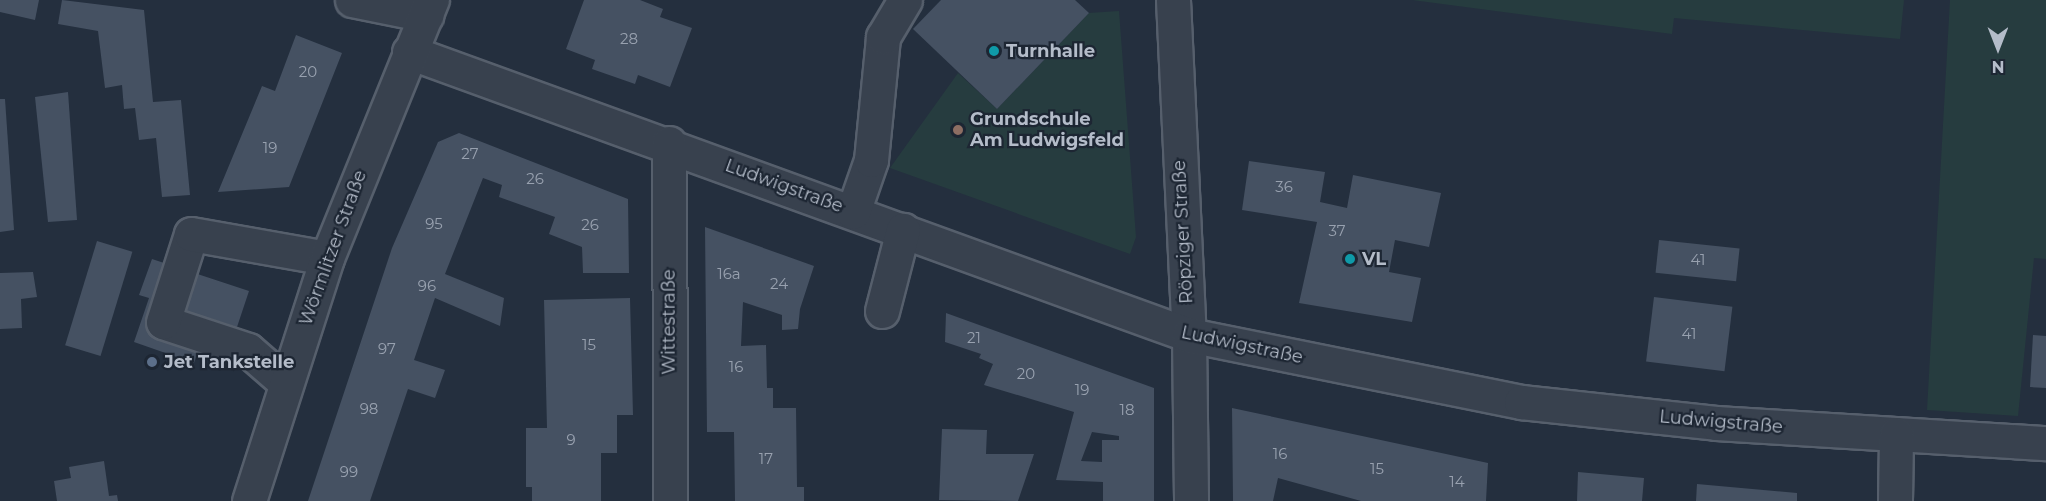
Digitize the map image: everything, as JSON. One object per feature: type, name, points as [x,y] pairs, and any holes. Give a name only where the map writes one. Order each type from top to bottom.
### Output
[{"type":"street","points":[[352,0],[429,7]]},
{"type":"street","points":[[853,212],[870,160],[882,37],[905,0]]},
{"type":"street","name":"Röpziger Straße","points":[[1173,0],[1189,335],[1191,501]]},
{"type":"street","name":"Wörmlitzer Straße","points":[[249,501],[327,258],[429,7]]},
{"type":"street","name":"Ludwigstraße","points":[[410,52],[669,143],[1189,335],[1521,402],[1716,423],[2046,442]]},
{"type":"street","name":"Wittestraße","points":[[669,143],[670,501]]},
{"type":"street","points":[[882,310],[903,230]]},
{"type":"street","points":[[286,383],[248,350],[163,322],[191,234],[327,258]]},
{"type":"street","points":[[1895,501],[1896,434]]},
{"type":"green space","points":[[1412,0],[1904,0],[1900,39],[1674,18],[1672,34]]},
{"type":"green space","points":[[1950,0],[2046,0],[2046,259],[2034,258],[2018,416],[1927,410]]},
{"type":"green space","points":[[1119,11],[1136,237],[1130,254],[890,168],[958,73],[997,109],[1089,13]]},
{"type":"building","points":[[0,0],[39,0],[35,20],[0,12]]},
{"type":"building","points":[[62,0],[144,10],[153,102],[181,100],[190,195],[162,197],[156,138],[139,140],[135,108],[124,109],[122,85],[105,88],[98,31],[58,24]]},
{"type":"building","points":[[584,0],[640,0],[663,9],[660,17],[692,28],[670,87],[638,75],[635,84],[592,69],[595,60],[566,49]]},
{"type":"building","name":"Turnhalle","points":[[941,0],[1075,0],[1089,13],[997,109],[913,29]]},
{"type":"building","points":[[296,35],[342,53],[289,187],[218,192],[262,86],[275,91]]},
{"type":"building","points":[[68,92],[77,220],[48,222],[35,97]]},
{"type":"building","points":[[0,99],[5,99],[14,230],[0,232]]},
{"type":"building","points":[[459,133],[628,199],[629,273],[583,273],[582,247],[549,234],[555,217],[499,197],[502,185],[483,178],[445,274],[504,298],[500,326],[435,298],[414,360],[445,370],[435,398],[408,389],[370,501],[308,501],[392,248],[438,142]]},
{"type":"building","name":"VL","points":[[1249,161],[1325,172],[1320,202],[1347,208],[1353,175],[1441,193],[1429,247],[1395,240],[1389,272],[1421,278],[1412,322],[1299,303],[1317,222],[1242,210]]},
{"type":"building","points":[[705,227],[814,266],[800,309],[798,329],[782,330],[782,315],[743,302],[741,346],[766,345],[767,388],[773,388],[773,408],[796,408],[797,487],[804,487],[804,501],[735,501],[734,432],[707,432]]},
{"type":"building","points":[[1659,240],[1740,248],[1736,281],[1656,273]]},
{"type":"building","points":[[97,241],[132,252],[101,356],[65,345]]},
{"type":"building","points":[[152,259],[249,291],[237,327],[209,318],[194,363],[134,342],[149,298],[139,295]]},
{"type":"building","points":[[33,272],[37,297],[21,299],[22,328],[0,329],[0,273]]},
{"type":"building","points":[[1654,297],[1732,307],[1724,371],[1646,362]]},
{"type":"building","points":[[630,298],[633,415],[617,415],[617,453],[601,453],[601,501],[532,501],[532,487],[526,487],[526,428],[547,428],[544,300]]},
{"type":"building","points":[[946,313],[1154,388],[1154,501],[1103,501],[1103,482],[1056,480],[1074,412],[984,385],[993,364],[979,358],[981,354],[945,342]],"holes":[[[1092,432],[1119,436],[1119,440],[1102,440],[1102,462],[1081,461]]]},
{"type":"building","points":[[2033,335],[2046,336],[2046,388],[2030,387]]},
{"type":"building","points":[[1232,408],[1488,463],[1486,501],[1361,501],[1278,478],[1273,501],[1233,501]]},
{"type":"building","points":[[942,429],[987,430],[986,454],[1034,454],[1018,501],[939,500]]},
{"type":"building","points":[[104,461],[109,496],[117,495],[118,501],[57,501],[54,481],[71,478],[69,467]]},
{"type":"building","points":[[1578,472],[1644,478],[1642,501],[1577,501]]},
{"type":"building","points":[[1697,484],[1797,493],[1797,501],[1696,501]]},
{"type":"place","name":"Turnhalle","points":[[994,51]]},
{"type":"place","name":"Grundschule Am Ludwigsfeld","points":[[958,130]]},
{"type":"place","name":"VL","points":[[1350,259]]},
{"type":"place","name":"Jet Tankstelle","points":[[152,362]]}]
